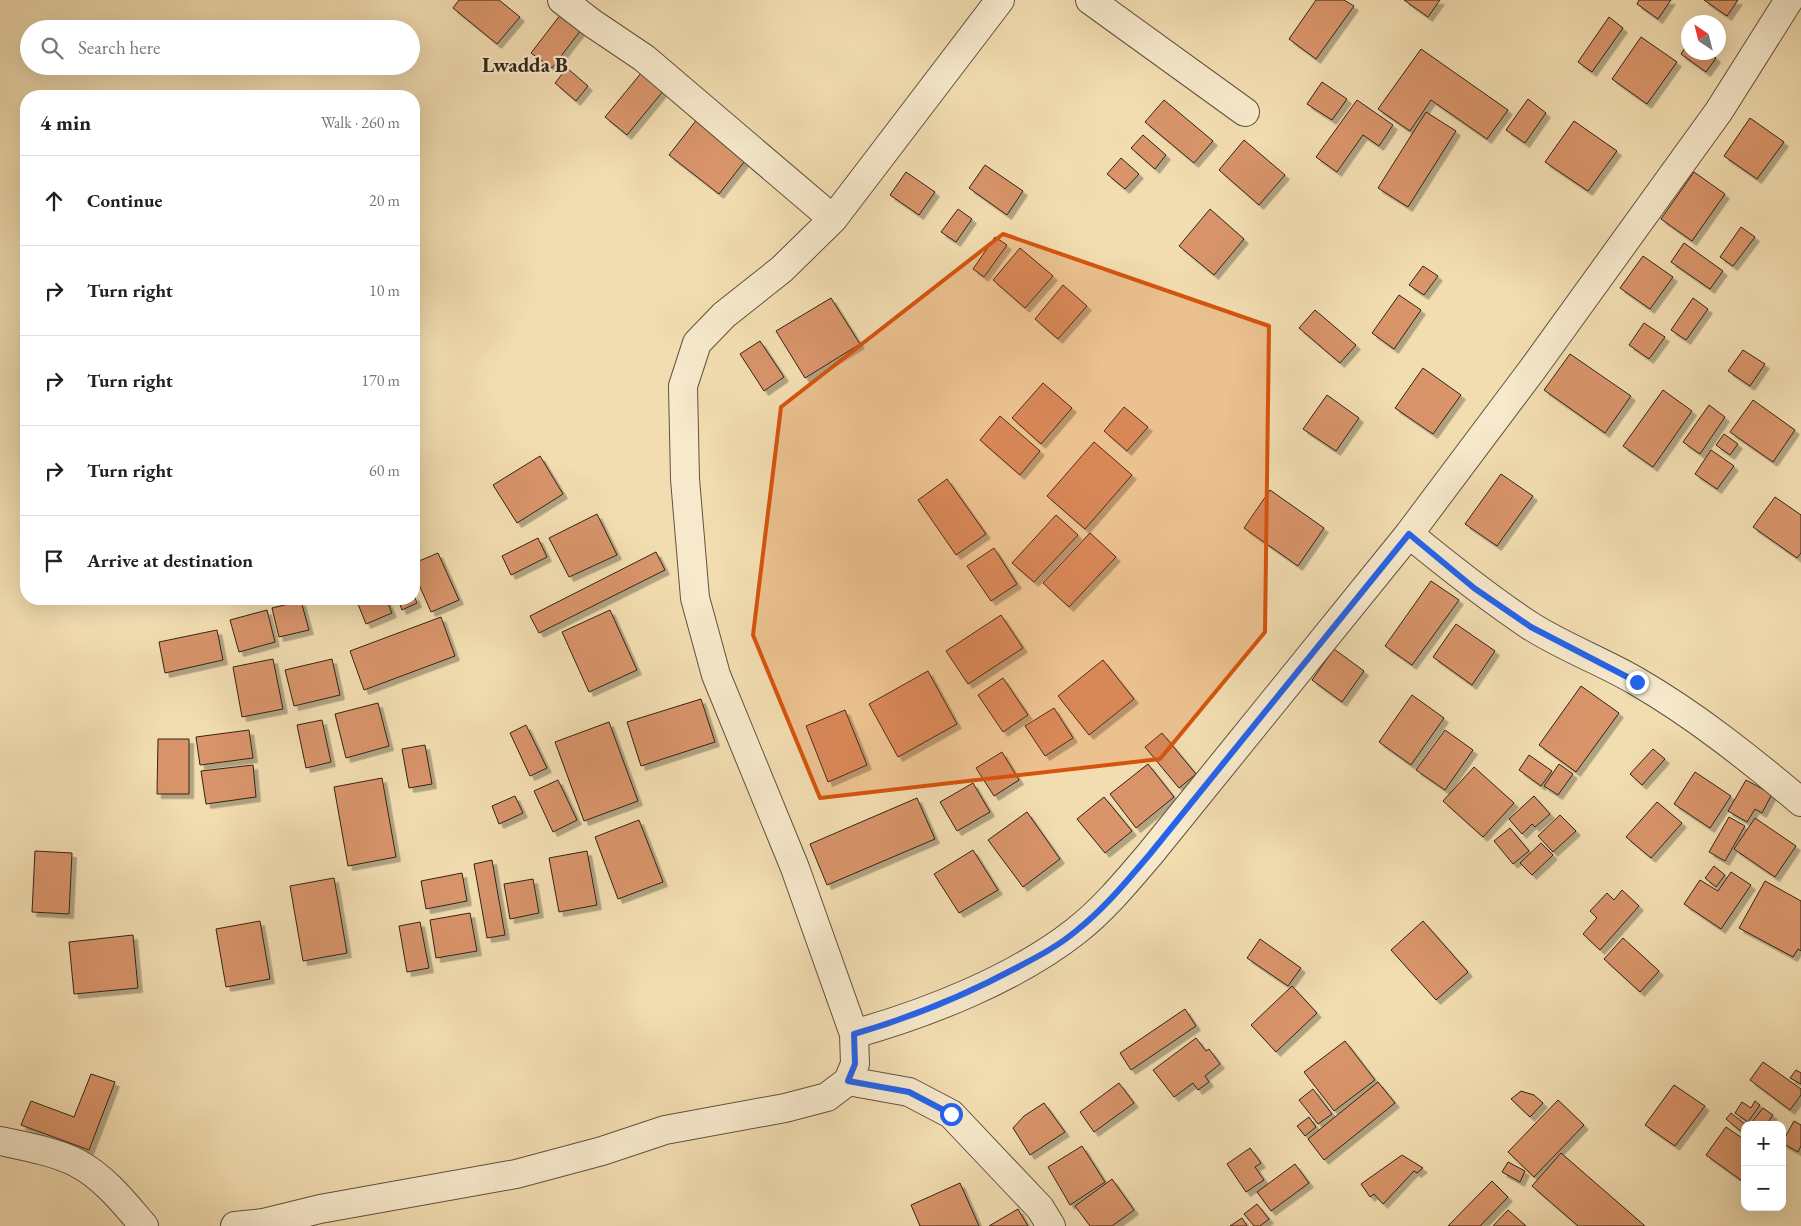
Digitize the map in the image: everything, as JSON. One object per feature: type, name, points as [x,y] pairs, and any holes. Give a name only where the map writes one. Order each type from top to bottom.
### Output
[{"type":"street","points":[[562,0],[644,58],[833,219]]},
{"type":"street","points":[[235,1226],[263,1223],[320,1209],[516,1174],[602,1152],[665,1130],[785,1108],[827,1097],[848,1081],[855,1064],[854,1034],[794,868],[716,676],[695,598],[685,479],[683,386],[697,343],[724,315],[782,269],[833,219],[1000,0]]},
{"type":"street","points":[[1090,0],[1246,112]]},
{"type":"street","points":[[854,1034],[927,1012],[986,985],[1053,949],[1078,930],[1113,896],[1150,854],[1409,534],[1538,362],[1714,119],[1788,0]]},
{"type":"street","points":[[1409,534],[1474,588],[1531,627],[1637,682],[1699,722],[1765,771],[1801,802]]},
{"type":"street","points":[[848,1081],[909,1092],[951,1114],[1040,1208],[1051,1226]]},
{"type":"street","points":[[0,1141],[78,1163],[111,1190],[144,1226]]},
{"type":"highlighted area","points":[[1003,234],[1269,326],[1265,632],[1160,759],[820,798],[753,635],[781,407]]},
{"type":"building","points":[[459,0],[499,0],[520,17],[497,44],[453,8]]},
{"type":"building","points":[[1316,0],[1344,0],[1354,6],[1316,59],[1289,39]]},
{"type":"building","points":[[1404,0],[1440,0],[1428,17]]},
{"type":"building","points":[[1639,0],[1671,0],[1658,19],[1637,4]]},
{"type":"building","points":[[1704,0],[1738,0],[1727,16]]},
{"type":"building","points":[[561,14],[581,30],[552,68],[531,53]]},
{"type":"building","points":[[1609,17],[1623,28],[1592,72],[1578,62]]},
{"type":"building","points":[[1641,37],[1677,62],[1647,104],[1612,79]]},
{"type":"building","points":[[1421,49],[1508,110],[1487,139],[1431,100],[1410,131],[1378,109]]},
{"type":"building","points":[[1689,60],[1715,60],[1706,72]]},
{"type":"building","points":[[567,68],[588,86],[576,101],[555,83]]},
{"type":"building","points":[[642,72],[664,90],[627,135],[605,117]]},
{"type":"building","points":[[1322,82],[1347,99],[1332,120],[1307,104]]},
{"type":"building","points":[[1528,99],[1546,113],[1525,143],[1506,130]]},
{"type":"building","points":[[1164,100],[1213,141],[1194,163],[1145,122]]},
{"type":"building","points":[[1357,100],[1393,125],[1379,146],[1363,135],[1337,172],[1316,157]]},
{"type":"building","points":[[1426,112],[1456,131],[1408,207],[1378,188]]},
{"type":"building","points":[[698,118],[748,157],[719,194],[669,155]]},
{"type":"building","points":[[1750,118],[1784,142],[1757,179],[1724,156]]},
{"type":"building","points":[[1574,121],[1617,151],[1588,191],[1545,162]]},
{"type":"building","points":[[1143,135],[1166,155],[1155,169],[1131,148]]},
{"type":"building","points":[[1244,140],[1285,175],[1259,205],[1219,170]]},
{"type":"building","points":[[1121,158],[1139,174],[1125,189],[1107,174]]},
{"type":"building","points":[[985,165],[1023,191],[1007,215],[969,188]]},
{"type":"building","points":[[906,172],[935,192],[919,215],[890,195]]},
{"type":"building","points":[[1694,172],[1725,194],[1692,241],[1661,219]]},
{"type":"building","points":[[958,209],[972,219],[956,242],[941,232]]},
{"type":"building","points":[[1210,209],[1244,239],[1214,275],[1179,246]]},
{"type":"building","points":[[1741,227],[1755,237],[1733,266],[1720,257]]},
{"type":"building","points":[[995,237],[1007,245],[984,277],[973,269]]},
{"type":"building","points":[[1684,243],[1723,271],[1710,289],[1671,262]]},
{"type":"building","points":[[1020,248],[1053,276],[1025,308],[993,280]]},
{"type":"building","points":[[1643,256],[1673,277],[1650,309],[1620,288]]},
{"type":"building","points":[[1423,266],[1438,276],[1424,295],[1409,285]]},
{"type":"building","points":[[1063,285],[1087,306],[1058,339],[1035,319]]},
{"type":"building","points":[[1399,295],[1421,310],[1394,349],[1372,333]]},
{"type":"building","points":[[831,298],[860,344],[805,378],[776,331]]},
{"type":"building","points":[[1693,298],[1708,309],[1686,340],[1671,330]]},
{"type":"building","points":[[1315,310],[1356,345],[1340,363],[1299,328]]},
{"type":"building","points":[[1644,323],[1665,337],[1649,359],[1629,345]]},
{"type":"building","points":[[760,341],[784,377],[764,391],[740,354]]},
{"type":"building","points":[[1743,350],[1765,364],[1750,386],[1728,371]]},
{"type":"building","points":[[1570,354],[1631,396],[1605,433],[1544,390]]},
{"type":"building","points":[[1423,368],[1461,395],[1433,434],[1395,408]]},
{"type":"building","points":[[1043,383],[1072,408],[1041,444],[1012,418]]},
{"type":"building","points":[[1663,390],[1692,411],[1653,467],[1623,446]]},
{"type":"building","points":[[1327,395],[1359,418],[1336,451],[1303,429]]},
{"type":"building","points":[[1753,400],[1795,430],[1773,462],[1730,432]]},
{"type":"building","points":[[1709,405],[1725,417],[1700,454],[1683,442]]},
{"type":"building","points":[[1124,407],[1148,427],[1127,451],[1104,431]]},
{"type":"building","points":[[1000,416],[1040,451],[1020,475],[980,440]]},
{"type":"building","points":[[1724,434],[1738,444],[1730,455],[1716,445]]},
{"type":"building","points":[[1094,442],[1132,475],[1085,529],[1047,496]]},
{"type":"building","points":[[1711,450],[1734,466],[1717,489],[1695,474]]},
{"type":"building","points":[[540,456],[563,494],[517,523],[493,485]]},
{"type":"building","points":[[1501,474],[1533,496],[1497,546],[1465,524]]},
{"type":"building","points":[[947,479],[986,534],[956,555],[918,500]]},
{"type":"building","points":[[1270,490],[1324,528],[1298,566],[1244,528]]},
{"type":"building","points":[[1775,497],[1801,515],[1801,553],[1797,558],[1753,527]]},
{"type":"building","points":[[597,514],[617,555],[569,577],[549,538]]},
{"type":"building","points":[[1056,515],[1078,535],[1034,582],[1012,563]]},
{"type":"building","points":[[1090,533],[1116,557],[1069,607],[1043,583]]},
{"type":"building","points":[[538,538],[547,557],[511,575],[502,556]]},
{"type":"building","points":[[994,548],[1017,584],[991,601],[967,566]]},
{"type":"building","points":[[656,552],[665,570],[539,633],[530,616]]},
{"type":"building","points":[[438,553],[459,600],[431,612],[420,587],[420,560]]},
{"type":"building","points":[[1431,581],[1459,600],[1412,665],[1385,646]]},
{"type":"building","points":[[284,605],[302,605],[309,630],[279,637],[272,608]]},
{"type":"building","points":[[358,605],[389,605],[392,613],[366,624]]},
{"type":"building","points":[[400,605],[413,605],[402,610]]},
{"type":"building","points":[[267,610],[275,642],[239,652],[230,620]]},
{"type":"building","points":[[610,610],[637,670],[589,692],[562,632]]},
{"type":"building","points":[[1001,615],[1023,648],[968,684],[946,651]]},
{"type":"building","points":[[441,617],[455,656],[364,690],[350,651]]},
{"type":"building","points":[[1456,624],[1495,651],[1472,685],[1433,657]]},
{"type":"building","points":[[217,630],[223,660],[165,673],[159,642]]},
{"type":"building","points":[[1334,649],[1364,671],[1342,702],[1312,680]]},
{"type":"building","points":[[273,659],[283,709],[242,717],[233,667]]},
{"type":"building","points":[[332,659],[340,695],[294,706],[285,670]]},
{"type":"building","points":[[1103,660],[1134,699],[1089,735],[1058,696]]},
{"type":"building","points":[[928,671],[957,724],[898,757],[869,704]]},
{"type":"building","points":[[1003,678],[1028,715],[1003,732],[978,695]]},
{"type":"building","points":[[1581,686],[1619,713],[1576,772],[1539,745]]},
{"type":"building","points":[[1412,695],[1444,718],[1411,765],[1379,742]]},
{"type":"building","points":[[701,699],[715,742],[641,766],[627,722]]},
{"type":"building","points":[[378,703],[389,746],[346,758],[335,714]]},
{"type":"building","points":[[1054,708],[1073,738],[1045,756],[1025,726]]},
{"type":"building","points":[[845,710],[867,765],[828,782],[806,726]]},
{"type":"building","points":[[322,720],[331,762],[306,768],[297,725]]},
{"type":"building","points":[[609,722],[638,801],[584,821],[555,742]]},
{"type":"building","points":[[526,725],[547,768],[530,776],[510,733]]},
{"type":"building","points":[[249,730],[253,758],[200,765],[196,737]]},
{"type":"building","points":[[1445,730],[1473,750],[1445,790],[1416,770]]},
{"type":"building","points":[[1162,733],[1196,774],[1179,788],[1145,747]]},
{"type":"building","points":[[158,739],[189,739],[189,794],[157,794]]},
{"type":"building","points":[[425,745],[432,784],[409,788],[402,749]]},
{"type":"building","points":[[1653,749],[1665,759],[1642,785],[1630,774]]},
{"type":"building","points":[[1002,752],[1019,780],[994,796],[976,768]]},
{"type":"building","points":[[1529,755],[1552,771],[1541,786],[1519,770]]},
{"type":"building","points":[[1148,764],[1174,797],[1136,828],[1110,794]]},
{"type":"building","points":[[1559,764],[1573,774],[1558,795],[1544,786]]},
{"type":"building","points":[[253,765],[256,797],[206,804],[201,771]]},
{"type":"building","points":[[1474,767],[1514,803],[1483,837],[1443,801]]},
{"type":"building","points":[[1695,772],[1731,796],[1710,828],[1674,804]]},
{"type":"building","points":[[382,778],[396,857],[348,866],[334,787]]},
{"type":"building","points":[[558,780],[577,820],[553,832],[534,791]]},
{"type":"building","points":[[1746,780],[1772,794],[1762,813],[1755,809],[1747,822],[1728,811]]},
{"type":"building","points":[[973,783],[990,812],[957,831],[940,802]]},
{"type":"building","points":[[515,796],[523,813],[499,824],[492,806]]},
{"type":"building","points":[[1534,796],[1550,814],[1535,827],[1532,824],[1522,834],[1509,819]]},
{"type":"building","points":[[1104,797],[1132,831],[1105,853],[1077,819]]},
{"type":"building","points":[[917,798],[935,839],[827,885],[810,844]]},
{"type":"building","points":[[1657,802],[1682,823],[1651,858],[1626,837]]},
{"type":"building","points":[[1027,812],[1060,859],[1023,887],[988,840]]},
{"type":"building","points":[[1560,815],[1576,831],[1553,852],[1538,836]]},
{"type":"building","points":[[1729,817],[1745,826],[1725,861],[1709,852]]},
{"type":"building","points":[[1755,818],[1796,846],[1775,877],[1734,849]]},
{"type":"building","points":[[639,820],[663,882],[618,899],[595,837]]},
{"type":"building","points":[[1510,828],[1529,851],[1513,864],[1494,841]]},
{"type":"building","points":[[1541,843],[1553,855],[1532,875],[1520,863]]},
{"type":"building","points":[[973,850],[998,890],[959,913],[934,874]]},
{"type":"building","points":[[35,851],[72,853],[69,914],[32,912]]},
{"type":"building","points":[[587,851],[597,905],[559,912],[549,858]]},
{"type":"building","points":[[492,860],[505,935],[487,938],[474,864]]},
{"type":"building","points":[[1714,866],[1725,875],[1716,887],[1705,878]]},
{"type":"building","points":[[1731,872],[1751,885],[1721,929],[1684,904],[1700,880],[1718,891]]},
{"type":"building","points":[[462,873],[467,901],[426,909],[421,881]]},
{"type":"building","points":[[334,878],[347,953],[303,961],[290,886]]},
{"type":"building","points":[[533,879],[539,913],[510,919],[504,884]]},
{"type":"building","points":[[1765,881],[1801,901],[1801,951],[1798,949],[1793,957],[1739,928]]},
{"type":"building","points":[[1622,890],[1639,906],[1600,950],[1583,934],[1597,918],[1590,911],[1607,893],[1614,900]]},
{"type":"building","points":[[470,913],[477,951],[436,958],[430,920]]},
{"type":"building","points":[[260,921],[270,979],[226,987],[216,929]]},
{"type":"building","points":[[1423,921],[1468,972],[1436,1000],[1391,950]]},
{"type":"building","points":[[420,922],[429,968],[407,972],[399,926]]},
{"type":"building","points":[[133,935],[138,988],[74,994],[69,942]]},
{"type":"building","points":[[1623,938],[1659,971],[1640,992],[1604,959]]},
{"type":"building","points":[[1260,939],[1301,968],[1288,986],[1247,958]]},
{"type":"building","points":[[1292,986],[1317,1013],[1276,1052],[1251,1025]]},
{"type":"building","points":[[1185,1009],[1196,1026],[1131,1070],[1120,1053]]},
{"type":"building","points":[[1196,1038],[1206,1051],[1209,1049],[1220,1064],[1205,1076],[1209,1082],[1198,1090],[1193,1083],[1174,1097],[1153,1070]]},
{"type":"building","points":[[1345,1041],[1375,1080],[1334,1111],[1304,1072]]},
{"type":"building","points":[[1763,1062],[1801,1089],[1801,1095],[1790,1110],[1750,1080]]},
{"type":"building","points":[[1796,1070],[1801,1073],[1801,1084],[1790,1078]]},
{"type":"building","points":[[91,1074],[115,1082],[89,1150],[21,1125],[31,1101],[74,1117]]},
{"type":"building","points":[[1378,1082],[1395,1103],[1324,1160],[1308,1139]]},
{"type":"building","points":[[1119,1083],[1134,1103],[1094,1132],[1080,1112]]},
{"type":"building","points":[[1674,1085],[1705,1106],[1675,1146],[1645,1125]]},
{"type":"building","points":[[1313,1089],[1332,1114],[1318,1124],[1299,1100]]},
{"type":"building","points":[[1521,1091],[1534,1095],[1543,1103],[1530,1117],[1511,1099]]},
{"type":"building","points":[[1558,1100],[1584,1125],[1534,1177],[1508,1152]]},
{"type":"building","points":[[1755,1101],[1760,1105],[1749,1121],[1735,1113],[1742,1102],[1751,1108]]},
{"type":"building","points":[[1044,1103],[1065,1132],[1030,1155],[1013,1128],[1024,1116]]},
{"type":"building","points":[[1763,1108],[1773,1115],[1769,1121],[1753,1121]]},
{"type":"building","points":[[1731,1113],[1741,1121],[1741,1131],[1726,1119]]},
{"type":"building","points":[[1309,1117],[1316,1127],[1305,1136],[1297,1126]]},
{"type":"building","points":[[1794,1121],[1801,1125],[1801,1146],[1798,1152],[1786,1145],[1786,1136]]},
{"type":"building","points":[[1726,1127],[1741,1137],[1741,1180],[1706,1155]]},
{"type":"building","points":[[1082,1146],[1105,1182],[1070,1205],[1048,1167]]},
{"type":"building","points":[[1250,1148],[1261,1163],[1255,1167],[1264,1180],[1246,1192],[1227,1164]]},
{"type":"building","points":[[1561,1153],[1645,1226],[1578,1226],[1532,1186]]},
{"type":"building","points":[[1402,1155],[1423,1168],[1417,1173],[1414,1171],[1383,1204],[1374,1194],[1370,1197],[1361,1184]]},
{"type":"building","points":[[1508,1162],[1525,1171],[1520,1182],[1502,1172]]},
{"type":"building","points":[[1295,1164],[1309,1183],[1271,1211],[1257,1192]]},
{"type":"building","points":[[1112,1179],[1134,1210],[1112,1226],[1090,1226],[1075,1206]]},
{"type":"building","points":[[1492,1181],[1508,1197],[1480,1226],[1448,1226]]},
{"type":"building","points":[[960,1183],[979,1226],[920,1226],[911,1205]]},
{"type":"building","points":[[1257,1204],[1269,1219],[1260,1226],[1254,1226],[1244,1214]]},
{"type":"building","points":[[1018,1209],[1028,1226],[989,1226]]},
{"type":"building","points":[[1508,1210],[1526,1226],[1493,1226]]},
{"type":"building","points":[[1242,1218],[1247,1226],[1230,1226]]},
{"type":"district","name":"Lwadda B","points":[[525,64]]},
{"type":"route","points":[[951,1114],[909,1092],[848,1081],[855,1064],[854,1034],[927,1012],[986,985],[1053,949],[1078,930],[1113,896],[1150,854],[1409,534],[1474,588],[1531,627],[1637,682]]}]
